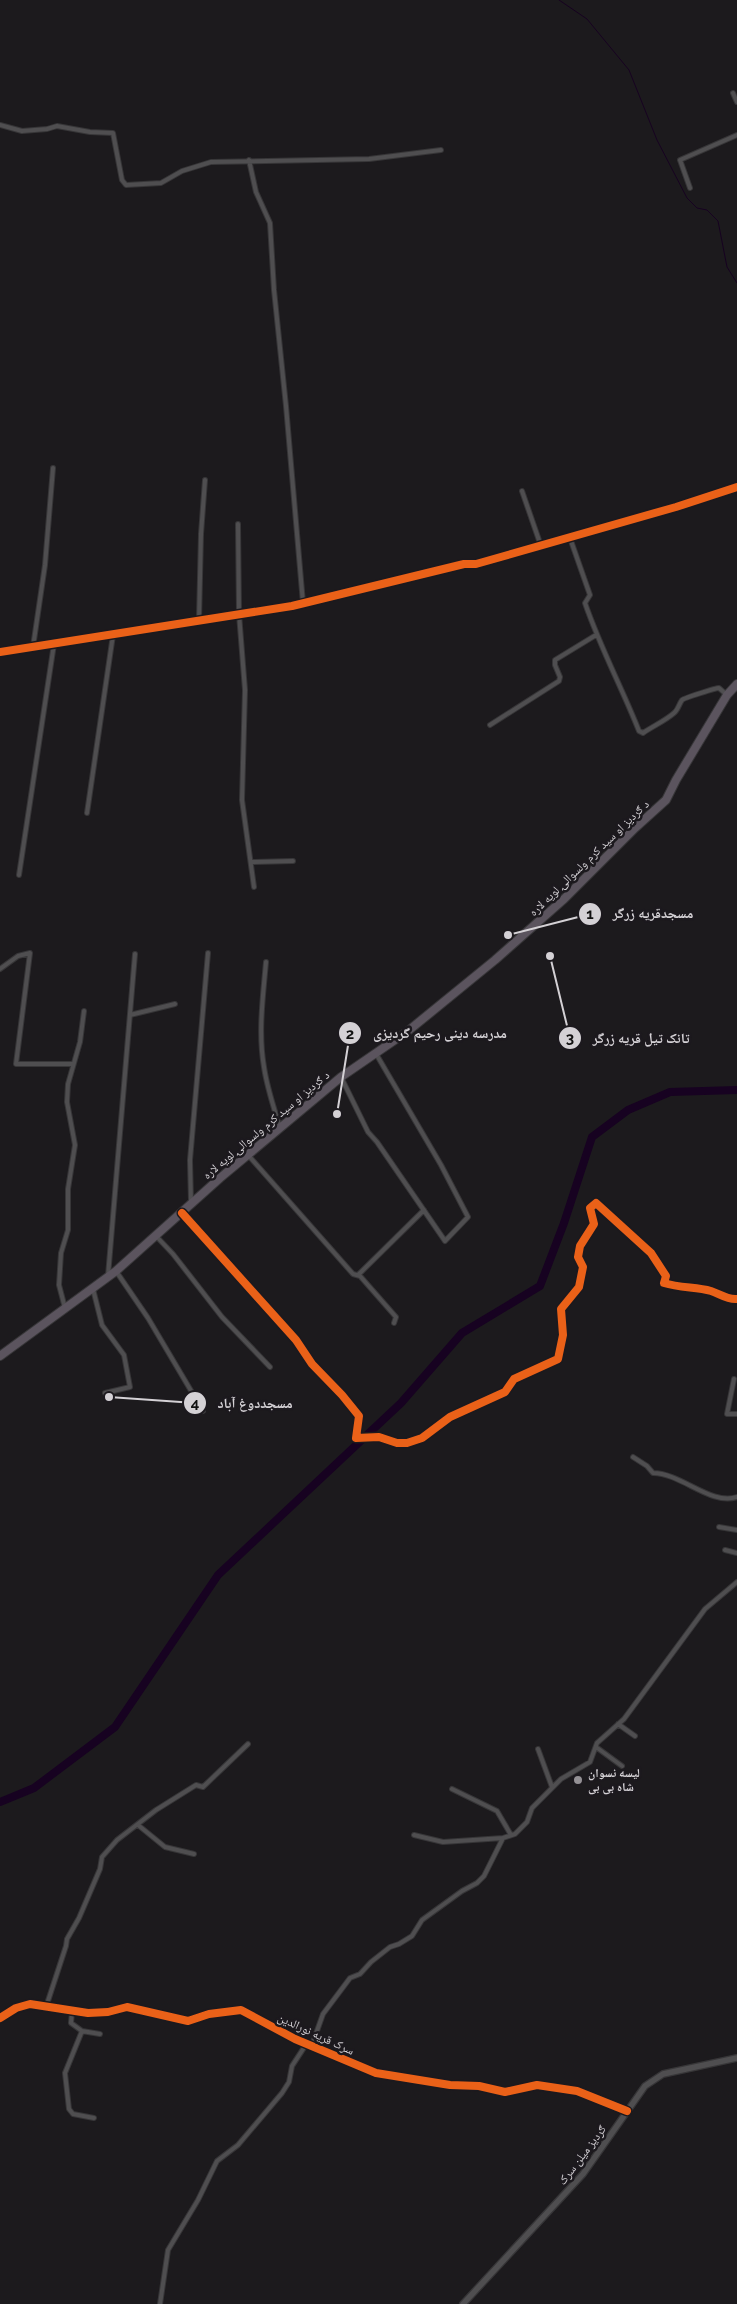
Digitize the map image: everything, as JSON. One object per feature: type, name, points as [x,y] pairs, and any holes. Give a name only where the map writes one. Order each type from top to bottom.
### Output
[{"type":"highway","name":"د ګردیز او سید کرم ولسوالۍ لویه لاره","points":[[0,1356],[116,1271],[248,1154],[341,1077],[408,1030],[495,960],[564,899],[666,800],[727,694],[737,684]]},
{"type":"street","points":[[733,94],[737,102]]},
{"type":"street","points":[[0,125],[22,131],[47,129],[57,126],[90,132],[113,133],[122,180],[126,185],[161,183],[182,171],[211,162],[369,159],[441,150]]},
{"type":"street","points":[[690,188],[680,160],[737,135]]},
{"type":"street","points":[[249,160],[256,192],[270,222],[274,290],[303,603]]},
{"type":"street","points":[[33,647],[45,565],[53,468]]},
{"type":"street","points":[[199,620],[201,534],[205,480]]},
{"type":"street","points":[[0,652],[303,603],[464,564],[476,564],[676,507],[737,487]]},
{"type":"street","points":[[522,491],[540,546]]},
{"type":"street","points":[[238,524],[239,614],[245,690],[242,800],[254,887]]},
{"type":"street","points":[[570,538],[590,595],[585,603],[596,635],[641,733],[675,712],[679,704],[689,696],[704,694],[713,688],[719,688],[727,694]]},
{"type":"street","points":[[87,813],[113,635]]},
{"type":"street","points":[[490,725],[559,681],[560,677],[555,665],[556,660],[596,635]]},
{"type":"street","points":[[19,875],[54,644]]},
{"type":"street","points":[[252,862],[293,861]]},
{"type":"street","points":[[0,969],[18,956],[30,953],[16,1064],[72,1064]]},
{"type":"street","points":[[192,1205],[190,1160],[208,953]]},
{"type":"street","points":[[108,1277],[135,954]]},
{"type":"street","points":[[266,962],[262,1010],[263,1058],[280,1128]]},
{"type":"street","points":[[130,1015],[175,1004]]},
{"type":"street","points":[[65,1308],[59,1285],[61,1254],[68,1230],[68,1189],[75,1145],[67,1102],[68,1084],[72,1064],[80,1042],[84,1010]]},
{"type":"street","points":[[341,1077],[368,1132],[377,1142],[445,1241],[468,1217],[441,1165],[375,1052]]},
{"type":"street","points":[[248,1154],[356,1276],[360,1276],[396,1318],[394,1323]]},
{"type":"street","points":[[182,1212],[296,1340],[312,1364],[359,1416],[356,1438],[380,1437],[397,1443],[407,1443],[422,1438],[450,1417],[505,1392],[514,1380],[558,1359],[563,1335],[560,1309],[578,1287],[583,1267],[578,1257],[580,1246],[594,1224],[590,1208],[596,1203],[651,1253],[666,1276],[664,1283],[678,1287],[710,1291],[730,1300],[737,1299]]},
{"type":"street","points":[[356,1276],[424,1210]]},
{"type":"street","points":[[156,1236],[173,1254],[222,1317],[270,1367]]},
{"type":"street","points":[[116,1271],[148,1318],[203,1411]]},
{"type":"street","points":[[93,1288],[102,1325],[124,1355],[130,1387],[105,1393]]},
{"type":"street","points":[[734,1379],[728,1414],[737,1414]]},
{"type":"street","points":[[632,1457],[647,1466],[653,1473],[666,1473],[702,1492],[726,1501],[737,1497]]},
{"type":"street","points":[[719,1527],[737,1530]]},
{"type":"street","points":[[725,1550],[737,1553]]},
{"type":"street","points":[[414,1835],[443,1842],[511,1836],[527,1822],[532,1808],[552,1787],[561,1779],[590,1762],[598,1743],[624,1719],[705,1609],[737,1582]]},
{"type":"street","points":[[618,1724],[636,1736]]},
{"type":"street","points":[[46,2007],[67,1939],[79,1918],[100,1869],[102,1857],[117,1840],[156,1810],[196,1785],[203,1787],[248,1744]]},
{"type":"street","points":[[596,1747],[622,1766]]},
{"type":"street","points":[[538,1749],[552,1787]]},
{"type":"street","points":[[452,1789],[497,1811],[511,1836]]},
{"type":"street","points":[[138,1825],[165,1847],[194,1854]]},
{"type":"street","points":[[312,2045],[323,2014],[350,1978],[360,1974],[370,1962],[390,1947],[412,1936],[422,1920],[462,1891],[477,1883],[484,1876],[504,1838]]},
{"type":"street","name":"سرک قریه نورالدین","points":[[0,2018],[16,2008],[30,2004],[72,2012],[108,2012],[127,2008],[188,2021],[209,2014],[241,2010],[306,2043],[376,2074],[480,2086],[505,2092],[537,2085],[577,2091],[627,2111]]},
{"type":"street","points":[[72,2012],[71,2023],[82,2031],[100,2034]]},
{"type":"street","points":[[82,2031],[65,2073],[69,2109],[73,2114],[94,2118]]},
{"type":"street","points":[[160,2304],[168,2250],[198,2200],[217,2161],[238,2144],[282,2094],[289,2082],[292,2066],[306,2043]]},
{"type":"street","name":"ګردیز میلن سرک","points":[[463,2304],[582,2174],[645,2086],[663,2074],[737,2058]]},
{"type":"waterway","points":[[559,0],[587,19],[629,70],[657,140],[687,198],[697,208],[707,210],[718,221],[727,267],[737,283]]},
{"type":"waterway","points":[[0,1802],[34,1788],[115,1727],[218,1575],[401,1403],[462,1333],[540,1286],[564,1223],[592,1137],[628,1110],[670,1092],[737,1090]]},
{"type":"cycle path","points":[[0,652],[292,606],[464,564],[476,564],[676,507],[737,487]]},
{"type":"cycle path","points":[[182,1213],[296,1340],[312,1364],[359,1416],[356,1438],[379,1437],[397,1443],[407,1443],[422,1438],[450,1417],[505,1392],[514,1379],[558,1359],[563,1335],[561,1309],[579,1287],[583,1267],[578,1257],[580,1246],[594,1224],[590,1208],[596,1203],[651,1253],[666,1276],[664,1283],[711,1291],[727,1298],[737,1299]]},
{"type":"cycle path","points":[[0,2018],[16,2008],[30,2004],[88,2013],[108,2012],[127,2007],[188,2021],[209,2014],[241,2010],[295,2039],[376,2073],[450,2085],[479,2086],[505,2092],[537,2085],[577,2091],[627,2111]]},
{"type":"place","name":"مسجدقریه زرگر","points":[[508,935]]},
{"type":"place","name":"تانک تیل قریه زرگر","points":[[550,956]]},
{"type":"place","name":"مدرسه دینی رحیم گردیزی","points":[[337,1114]]},
{"type":"place","name":"مسجددوغ آباد","points":[[109,1397]]},
{"type":"place","name":"لیسه نسوان شاه بی بی","points":[[578,1780]]}]
